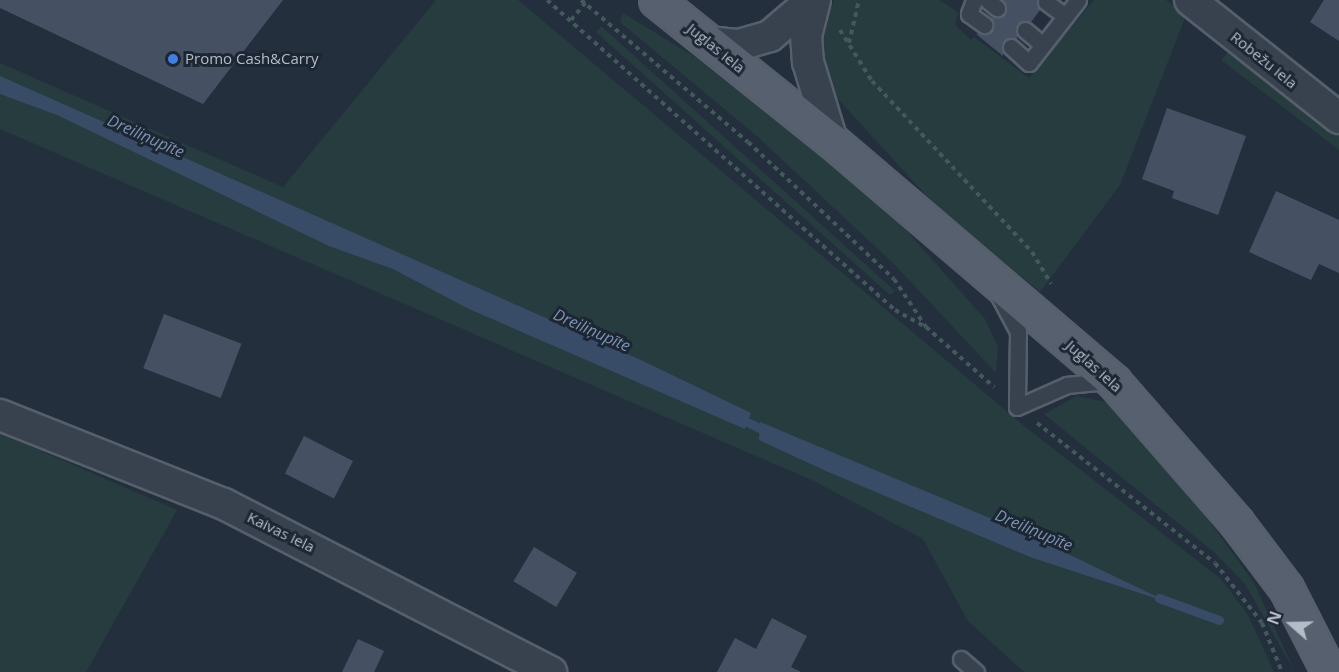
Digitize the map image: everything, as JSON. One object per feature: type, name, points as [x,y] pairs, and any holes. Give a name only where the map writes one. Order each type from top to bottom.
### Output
[{"type":"main road","name":"Juglas iela","points":[[656,0],[832,141],[985,269],[1114,382],[1236,522],[1286,588],[1329,672]]},
{"type":"main road","name":"Juglas iela","points":[[1310,634],[1339,666]]},
{"type":"main road","name":"Juglas iela","points":[[1310,634],[1320,672]]},
{"type":"street","points":[[708,42],[739,45],[770,36],[813,0]]},
{"type":"street","points":[[813,0],[806,35],[807,62],[832,141]]},
{"type":"street","name":"Robežu iela","points":[[1190,0],[1339,118]]},
{"type":"street","name":"Kaivas iela","points":[[0,415],[224,504],[551,672]]},
{"type":"lane","points":[[1011,47],[1029,63],[1078,0]]},
{"type":"lane","points":[[1046,2],[1065,16]]},
{"type":"lane","points":[[972,7],[984,26]]},
{"type":"lane","points":[[1025,30],[1043,45]]},
{"type":"lane","points":[[985,269],[1018,331],[1017,407],[1067,385],[1114,382]]},
{"type":"lane","points":[[961,659],[976,672]]},
{"type":"path","points":[[547,0],[895,310],[926,327],[1017,407],[1215,563],[1262,623],[1282,672]]},
{"type":"path","points":[[581,0],[587,2],[748,142],[894,279],[926,327]]},
{"type":"path","points":[[849,44],[859,0]]},
{"type":"path","points":[[571,20],[587,2]]},
{"type":"green space","points":[[436,0],[518,0],[1023,425],[1221,579],[1248,615],[1274,672],[1024,672],[968,621],[923,539],[814,481],[0,129],[0,63],[283,187]]},
{"type":"green space","points":[[834,0],[939,0],[958,12],[955,25],[971,40],[974,37],[1029,78],[1094,0],[1166,0],[1186,15],[1120,185],[1040,292],[933,203],[829,89],[820,62],[821,29]]},
{"type":"green space","points":[[623,13],[698,59],[889,211],[985,319],[998,347],[996,373],[895,265],[758,137],[620,22]]},
{"type":"green space","points":[[601,26],[895,291],[890,295],[596,32]]},
{"type":"green space","points":[[1228,52],[1339,135],[1339,150],[1221,60]]},
{"type":"green space","points":[[1077,396],[1111,403],[1175,473],[1254,583],[1295,672],[1245,584],[1215,553],[1044,414]]},
{"type":"green space","points":[[0,433],[177,510],[86,672],[0,672]]},
{"type":"water","name":"Dreiliņupīte","points":[[0,76],[643,361],[751,413],[745,429],[469,309],[393,269],[329,246],[57,115],[0,94]]},
{"type":"water","points":[[760,422],[1016,529],[1170,603],[1030,557],[826,471],[759,440]]},
{"type":"building","name":"Promo Cash&Carry","points":[[0,0],[283,0],[203,104],[0,8]]},
{"type":"building","points":[[1004,0],[1037,0],[1040,10],[1031,22],[1017,24],[1017,39],[1003,41],[1003,56],[976,34],[991,31],[990,18],[1004,15]]},
{"type":"building","points":[[1324,0],[1339,0],[1339,41],[1310,22]]},
{"type":"building","points":[[1167,108],[1246,136],[1218,215],[1172,198],[1174,191],[1142,179]]},
{"type":"building","points":[[1276,191],[1339,220],[1339,273],[1319,264],[1311,280],[1249,252]]},
{"type":"building","points":[[164,314],[241,344],[221,398],[143,368]]},
{"type":"building","points":[[304,436],[353,461],[334,498],[285,473]]},
{"type":"building","points":[[534,547],[577,573],[556,607],[513,581]]},
{"type":"building","points":[[772,618],[807,636],[791,667],[801,672],[717,672],[735,638],[756,649]]},
{"type":"building","points":[[358,639],[384,651],[374,672],[342,672]]},
{"type":"waterway","name":"Dreiliņupīte","points":[[737,417],[768,432]]},
{"type":"waterway","points":[[1159,598],[1219,620]]},
{"type":"place","name":"Promo Cash&Carry","points":[[173,59]]}]
